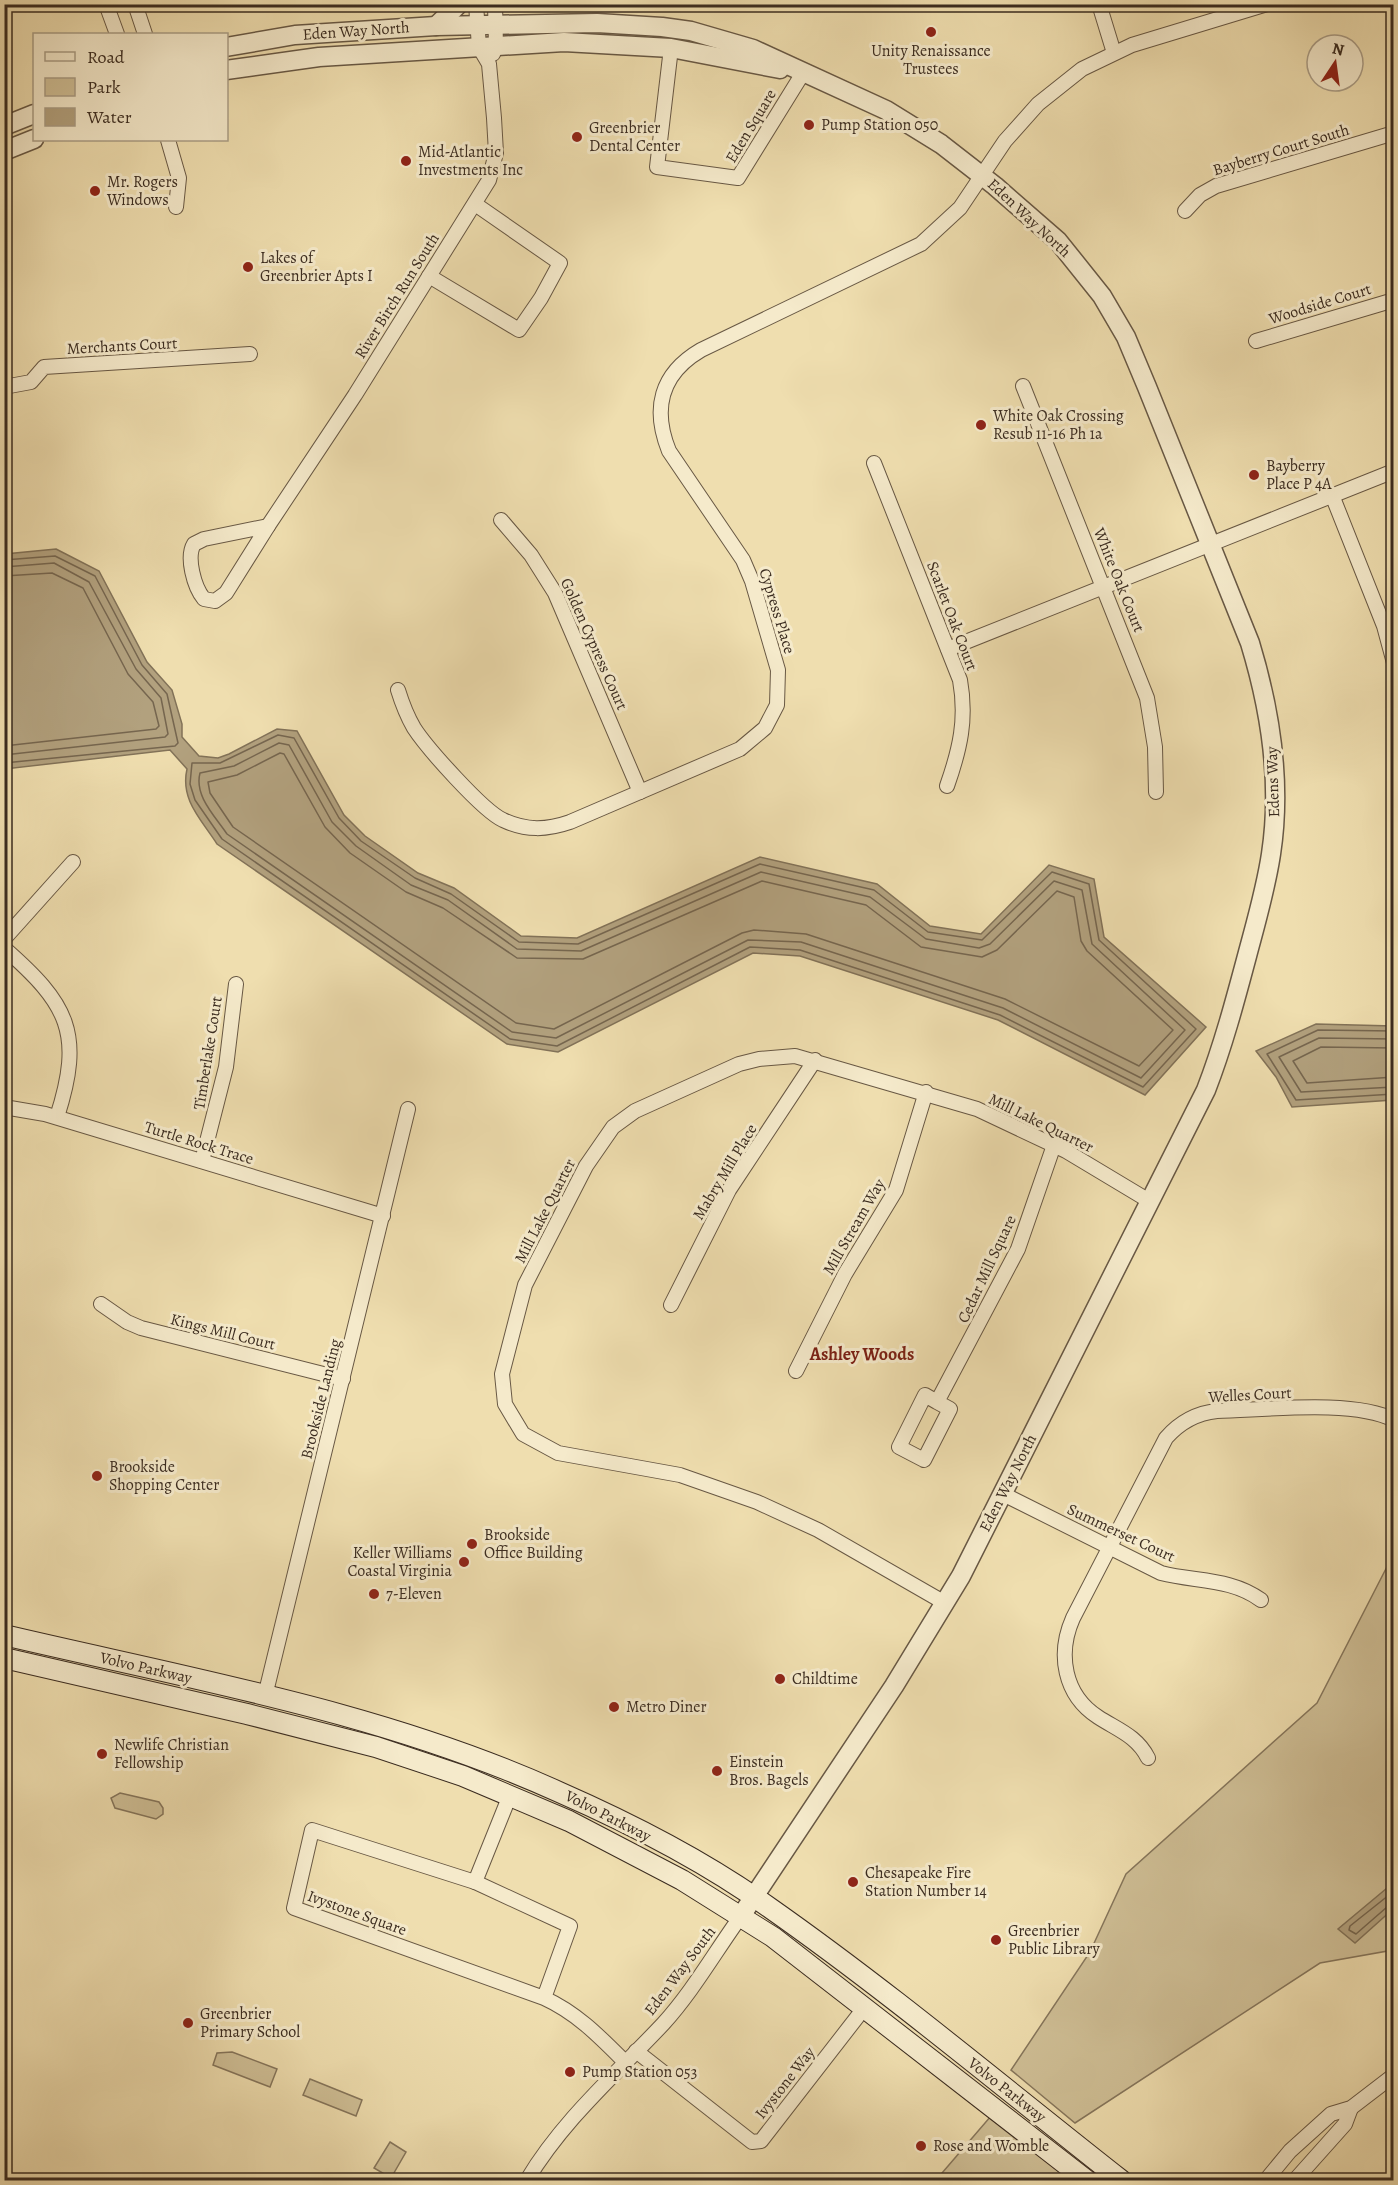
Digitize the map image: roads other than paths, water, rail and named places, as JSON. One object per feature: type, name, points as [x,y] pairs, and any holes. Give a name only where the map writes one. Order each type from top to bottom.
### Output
[{"type":"main road","name":"Volvo Parkway","points":[[4,1635],[264,1696],[408,1733],[512,1772],[627,1825],[755,1898],[851,1967],[1121,2181]]},
{"type":"main road","name":"Volvo Parkway","points":[[4,1658],[332,1735],[420,1761],[510,1795],[620,1846],[741,1916],[865,2007],[1086,2181]]},
{"type":"street","points":[[106,4],[117,33]]},
{"type":"street","points":[[135,4],[146,33]]},
{"type":"street","points":[[436,26],[459,4]]},
{"type":"street","points":[[476,4],[486,25],[487,47]]},
{"type":"street","points":[[486,25],[495,4]]},
{"type":"street","points":[[1099,4],[1114,53]]},
{"type":"street","name":"Cypress Place","points":[[398,690],[403,706],[420,736],[472,792],[502,820],[528,829],[546,829],[570,822],[741,749],[765,728],[777,705],[778,670],[747,568],[669,452],[660,420],[661,400],[670,378],[690,357],[701,350],[921,244],[960,208],[1005,141],[1038,104],[1082,69],[1114,53],[1168,33],[1267,4]]},
{"type":"street","name":"Eden Way North","points":[[228,47],[295,35],[436,26],[597,22],[691,31],[753,49],[886,110],[941,144],[983,176],[1058,241],[1081,267],[1113,313],[1147,387],[1210,544]]},
{"type":"street","name":"Eden Way North","points":[[228,70],[319,57],[596,43],[671,48],[803,73]]},
{"type":"street","name":"River Birch Run South","points":[[268,526],[204,539],[194,544],[190,555],[198,590],[204,599],[215,601],[226,593],[489,180],[495,153],[487,47]]},
{"type":"street","name":"Eden Square","points":[[671,48],[657,167],[738,178],[803,73]]},
{"type":"street","points":[[4,126],[33,114]]},
{"type":"street","name":"Bayberry Court South","points":[[1185,211],[1200,195],[1216,186],[1394,134]]},
{"type":"street","points":[[4,152],[33,139]]},
{"type":"street","points":[[168,141],[179,178],[176,207]]},
{"type":"street","points":[[429,276],[519,330],[541,298],[560,263],[475,204]]},
{"type":"street","name":"Woodside Court","points":[[1256,341],[1394,300]]},
{"type":"street","name":"Merchants Court","points":[[4,387],[31,382],[44,367],[250,354]]},
{"type":"street","name":"White Oak Court","points":[[1023,386],[1147,698],[1155,747],[1156,792]]},
{"type":"street","name":"Scarlet Oak Court","points":[[874,463],[960,680],[964,710],[960,747],[946,786]]},
{"type":"street","points":[[948,649],[1394,471]]},
{"type":"street","points":[[1332,495],[1384,626],[1394,663]]},
{"type":"street","name":"Golden Cypress Court","points":[[501,520],[531,555],[555,593],[640,792]]},
{"type":"street","name":"Edens Way","points":[[1210,544],[1250,643],[1260,678],[1273,745],[1275,774],[1271,855],[1229,1025]]},
{"type":"street","points":[[4,939],[73,862]]},
{"type":"street","points":[[4,948],[44,985],[58,1004],[64,1020],[71,1048],[71,1065],[57,1117]]},
{"type":"street","name":"Timberlake Court","points":[[202,1161],[226,1067],[236,984]]},
{"type":"street","name":"Eden Way North","points":[[741,1916],[755,1898],[945,1603],[1151,1202],[1206,1090],[1229,1025]]},
{"type":"street","name":"Mill Lake Quarter","points":[[945,1603],[819,1530],[757,1502],[680,1475],[547,1449],[523,1434],[505,1404],[501,1374],[525,1285],[586,1166],[613,1127],[653,1101],[739,1064],[779,1056],[815,1060],[976,1109],[1054,1145],[1151,1202]]},
{"type":"street","name":"Mabry Mill Place","points":[[671,1305],[729,1190],[815,1060]]},
{"type":"street","name":"Mill Stream Way","points":[[796,1371],[845,1274],[896,1190],[926,1092]]},
{"type":"street","name":"Turtle Rock Trace","points":[[4,1107],[57,1117],[383,1216]]},
{"type":"street","name":"Brookside Landing","points":[[264,1696],[408,1109]]},
{"type":"street","name":"Cedar Mill Square","points":[[937,1402],[1018,1249],[1054,1145]]},
{"type":"street","name":"Kings Mill Court","points":[[101,1304],[127,1322],[141,1328],[343,1379]]},
{"type":"street","points":[[925,1395],[937,1402],[950,1408],[924,1460],[898,1447],[925,1395]]},
{"type":"street","name":"Welles Court","points":[[1148,1758],[1135,1740],[1088,1710],[1074,1693],[1066,1673],[1064,1660],[1068,1630],[1158,1450],[1171,1432],[1186,1421],[1205,1412],[1217,1411],[1347,1409],[1368,1411],[1394,1420]]},
{"type":"street","name":"Summerset Court","points":[[1003,1494],[1161,1573],[1180,1578],[1226,1582],[1242,1588],[1261,1600]]},
{"type":"street","points":[[475,1882],[510,1795]]},
{"type":"street","name":"Ivystone Square","points":[[544,1998],[570,1926],[475,1882],[312,1830],[294,1908],[544,1998],[568,2010],[594,2030],[625,2062]]},
{"type":"street","name":"Eden Way South","points":[[527,2181],[560,2132],[679,2005],[741,1916]]},
{"type":"street","name":"Ivystone Way","points":[[636,2051],[752,2142],[761,2141],[865,2007]]},
{"type":"street","points":[[1266,2181],[1290,2151],[1331,2114],[1351,2108],[1394,2075]]},
{"type":"street","points":[[1295,2181],[1345,2124],[1351,2108]]},
{"type":"water","points":[[56,549],[99,571],[147,662],[172,690],[182,724],[182,737],[199,756],[218,758],[277,729],[297,731],[344,815],[365,836],[418,873],[454,888],[521,936],[577,938],[760,857],[877,884],[930,926],[981,934],[1049,865],[1094,879],[1104,937],[1206,1027],[1145,1095],[998,1020],[800,956],[753,953],[558,1052],[507,1044],[217,844],[189,800],[186,790],[187,769],[170,750],[5,769],[5,554]]},
{"type":"water","points":[[1316,1024],[1393,1026],[1393,1100],[1292,1107],[1276,1077],[1256,1051]]},
{"type":"water","points":[[1393,1883],[1393,1909],[1355,1943],[1338,1929]]},
{"type":"place","name":"Unity Renaissance Trustees","points":[[931,32]]},
{"type":"place","name":"Pump Station 050","points":[[809,125]]},
{"type":"place","name":"Greenbrier Dental Center","points":[[577,137]]},
{"type":"place","name":"Mid-Atlantic Investments Inc","points":[[406,161]]},
{"type":"place","name":"Mr. Rogers Windows","points":[[95,191]]},
{"type":"place","name":"Lakes of Greenbrier Apts I","points":[[248,267]]},
{"type":"place","name":"White Oak Crossing Resub 11-16 Ph 1a","points":[[981,425]]},
{"type":"place","name":"Bayberry Place P 4A","points":[[1254,475]]},
{"type":"place","name":"Brookside Shopping Center","points":[[97,1476]]},
{"type":"place","name":"Brookside Office Building","points":[[472,1544]]},
{"type":"place","name":"Keller Williams Coastal Virginia","points":[[464,1562]]},
{"type":"place","name":"7-Eleven","points":[[374,1594]]},
{"type":"place","name":"Childtime","points":[[780,1679]]},
{"type":"place","name":"Metro Diner","points":[[614,1707]]},
{"type":"place","name":"Newlife Christian Fellowship","points":[[102,1754]]},
{"type":"place","name":"Einstein Bros. Bagels","points":[[717,1771]]},
{"type":"place","name":"Chesapeake Fire Station Number 14","points":[[853,1882]]},
{"type":"place","name":"Greenbrier Public Library","points":[[996,1940]]},
{"type":"place","name":"Greenbrier Primary School","points":[[188,2023]]},
{"type":"place","name":"Pump Station 053","points":[[570,2072]]},
{"type":"place","name":"Rose and Womble","points":[[921,2146]]},
{"type":"district","name":"Ashley Woods","points":[[862,1354]]}]
